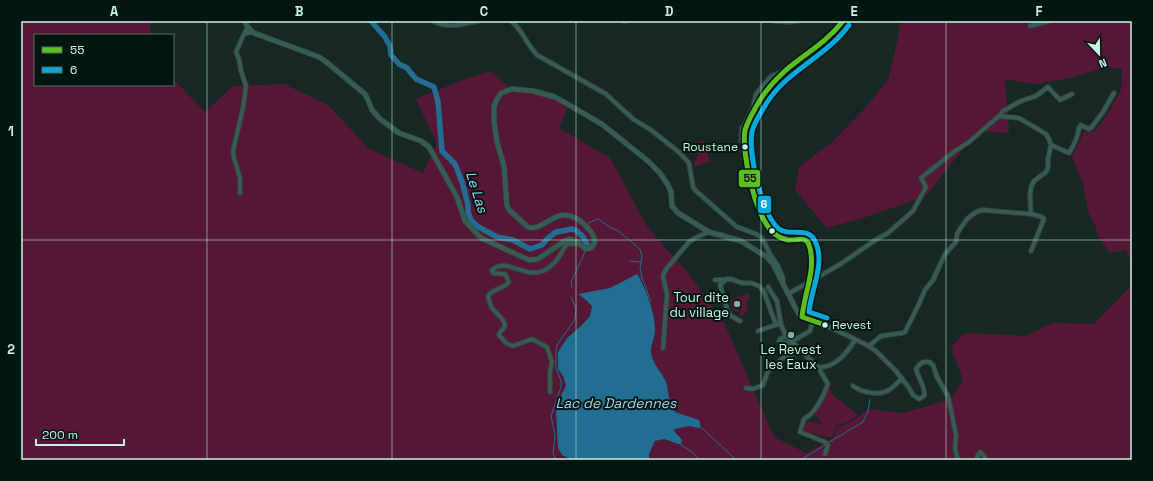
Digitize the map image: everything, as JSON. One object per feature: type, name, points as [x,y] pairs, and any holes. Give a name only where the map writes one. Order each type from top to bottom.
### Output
[{"type":"street","points":[[247,21],[250,29],[325,61],[364,94],[372,110],[380,119],[399,132],[425,144],[434,155],[443,174],[457,197],[465,221],[481,238],[531,260],[539,258],[565,240],[572,239],[581,244],[584,249],[593,246],[595,240],[592,234],[573,216],[557,217],[532,228],[528,227],[508,208],[504,166],[497,142],[494,119],[495,106],[500,94],[512,89],[520,89],[551,96],[603,125],[645,158],[660,173],[670,187],[672,206],[676,212],[709,232],[740,241],[764,254],[773,263],[798,313],[802,317],[813,320],[869,346],[902,378],[913,395],[919,399],[924,396],[925,391],[916,369],[924,362],[929,362],[933,365],[937,377],[948,396],[956,436],[955,449],[958,460]]},
{"type":"street","points":[[432,21],[451,26],[479,21]]},
{"type":"street","points":[[510,21],[517,27],[537,55],[606,94],[633,119],[651,130],[683,156],[690,166],[693,187],[696,191],[737,227],[756,234],[764,240],[769,252],[778,266],[783,279],[782,283]]},
{"type":"street","points":[[774,21],[798,21]]},
{"type":"street","points":[[741,141],[742,128],[761,99],[785,71],[825,42],[843,21]]},
{"type":"street","points":[[1030,26],[1048,21]]},
{"type":"street","points":[[240,193],[240,178],[233,153],[244,103],[246,86],[236,52],[244,34],[250,29]]},
{"type":"street","points":[[785,71],[771,76],[756,94],[753,107],[746,124],[744,137],[749,176],[757,202],[770,228],[776,235],[786,240],[802,239],[808,243],[810,256],[810,276],[802,317]]},
{"type":"street","points":[[788,294],[839,265],[888,233],[907,218],[913,211],[926,187],[921,178],[969,142],[1006,108],[1036,96],[1048,87],[1060,100],[1072,94]]},
{"type":"street","points":[[1051,146],[1069,153],[1076,142],[1078,128],[1081,125],[1090,129],[1104,112],[1114,93]]},
{"type":"street","points":[[999,116],[1019,118],[1046,134],[1049,139],[1051,146],[1048,159],[1048,168],[1046,172],[1034,181],[1031,187],[1031,214]]},
{"type":"street","points":[[869,346],[881,336],[905,332],[925,290],[933,280],[946,254],[956,242],[957,234],[967,219],[976,212],[983,210],[1031,214],[1042,217],[1044,219],[1031,251]]},
{"type":"street","points":[[663,348],[667,294],[663,277],[664,273],[689,242],[709,232]]},
{"type":"street","points":[[550,392],[550,372],[552,362],[547,347],[532,340],[513,346],[506,343],[499,335],[505,324],[503,320],[493,311],[488,296],[492,291],[506,286],[510,282],[505,274],[500,272],[493,273],[492,270],[498,266],[505,265],[524,272],[541,272],[553,265],[567,244],[581,244]]},
{"type":"street","points":[[727,279],[720,285],[725,306],[730,316],[740,320]]},
{"type":"street","points":[[715,280],[731,279],[759,286],[764,292],[776,325]]},
{"type":"street","points":[[768,287],[778,302],[781,323],[786,336],[818,367],[828,384],[824,395],[809,417],[804,419],[800,432],[827,444],[825,454]]},
{"type":"street","points":[[786,336],[780,339],[780,341],[789,345],[810,330],[813,320]]},
{"type":"street","points":[[758,331],[781,323]]},
{"type":"street","points":[[818,367],[825,367],[841,358],[848,351],[855,340]]},
{"type":"street","points":[[746,388],[755,389],[763,385],[768,372],[783,358],[788,358],[791,356],[793,342]]},
{"type":"street","points":[[853,386],[864,392],[883,392],[892,388],[902,378]]},
{"type":"street","points":[[976,460],[980,452],[986,460]]},
{"type":"shaded area","points":[[21,21],[151,21],[150,34],[34,34],[34,86],[174,86],[174,80],[205,112],[233,86],[284,84],[328,105],[369,149],[423,173],[437,144],[416,99],[468,78],[490,71],[511,89],[535,92],[569,105],[559,128],[610,158],[648,228],[688,273],[725,325],[774,437],[806,453],[833,438],[837,427],[850,423],[868,409],[904,413],[951,399],[963,380],[951,347],[965,333],[1026,336],[1052,323],[1094,324],[1130,287],[1130,260],[1126,250],[1110,253],[1099,238],[1095,225],[1089,214],[1083,184],[1072,156],[1084,132],[1094,132],[1110,110],[1121,90],[1122,69],[1106,67],[1071,78],[1034,84],[1005,79],[1009,133],[980,131],[960,153],[926,196],[866,217],[827,228],[795,190],[799,167],[831,143],[867,106],[888,80],[897,43],[900,21],[1132,21],[1132,460],[649,460],[649,454],[655,441],[664,439],[681,445],[682,440],[674,431],[675,429],[690,426],[698,428],[699,420],[675,412],[670,401],[665,379],[652,357],[651,348],[655,332],[654,318],[647,294],[637,274],[610,288],[579,294],[592,306],[590,315],[581,326],[567,338],[558,352],[558,369],[563,376],[566,385],[560,398],[556,413],[558,448],[562,455],[572,460],[21,460]]},
{"type":"shaded area","points":[[703,139],[710,162],[693,167],[698,154],[695,145]]},
{"type":"shaded area","points":[[748,293],[750,298],[747,299],[747,310],[743,316],[741,316],[739,314],[742,307],[740,307],[738,312],[734,311],[731,307],[730,301]]},
{"type":"shaded area","points":[[828,386],[834,396],[858,415],[849,422],[837,425],[832,437],[802,432],[804,421],[821,424],[823,421],[819,420],[819,417],[811,416],[825,395]]},
{"type":"water","name":"Lac de Dardennes","points":[[637,274],[647,294],[654,318],[655,332],[651,348],[652,357],[666,382],[670,401],[675,412],[699,420],[701,427],[698,428],[690,426],[675,429],[674,431],[682,440],[681,445],[664,439],[655,441],[649,454],[649,460],[572,460],[562,455],[558,448],[556,413],[560,398],[566,385],[563,376],[558,369],[558,352],[567,338],[590,316],[592,306],[578,294],[610,288]]},
{"type":"waterway","name":"Le Las","points":[[371,21],[385,37],[390,46],[391,55],[399,64],[407,68],[416,79],[434,87],[438,102],[442,151],[455,164],[462,182],[471,220],[477,226],[497,237],[513,240],[530,249],[542,245],[556,232],[572,229],[577,231],[583,237],[588,246]]},
{"type":"waterway","points":[[586,224],[598,219],[611,228],[617,230],[640,249],[642,256],[640,269],[642,277],[640,279]]},
{"type":"waterway","points":[[572,287],[571,282],[585,252]]},
{"type":"waterway","points":[[630,261],[641,262]]},
{"type":"waterway","points":[[642,278],[651,302]]},
{"type":"waterway","points":[[562,460],[555,458],[553,453],[555,435],[551,416],[561,387],[561,381],[556,368],[557,345],[575,319],[576,308],[571,297]]},
{"type":"waterway","points":[[828,443],[863,422],[868,411],[870,399]]},
{"type":"waterway","points":[[701,427],[736,460]]},
{"type":"waterway","points":[[681,445],[692,452],[699,460]]},
{"type":"waterway","points":[[800,460],[825,445]]},
{"type":"transit line","name":"55","points":[[825,325],[802,317],[812,263],[808,242],[803,239],[788,240],[776,235],[762,216],[756,202],[748,170],[744,141],[745,130],[749,119],[772,84],[786,70],[830,35],[843,21]]},
{"type":"transit line","name":"6","points":[[827,318],[809,312],[817,276],[819,258],[815,241],[808,234],[783,231],[773,222],[762,198],[754,168],[751,142],[754,125],[775,92],[796,72],[829,46],[849,25]]},
{"type":"place","name":"Roustane","points":[[745,147]]},
{"type":"place","name":"Tour dite du village","points":[[737,304]]},
{"type":"place","name":"Revest","points":[[825,325]]},
{"type":"place","name":"Le Revest les Eaux","points":[[791,335]]}]
